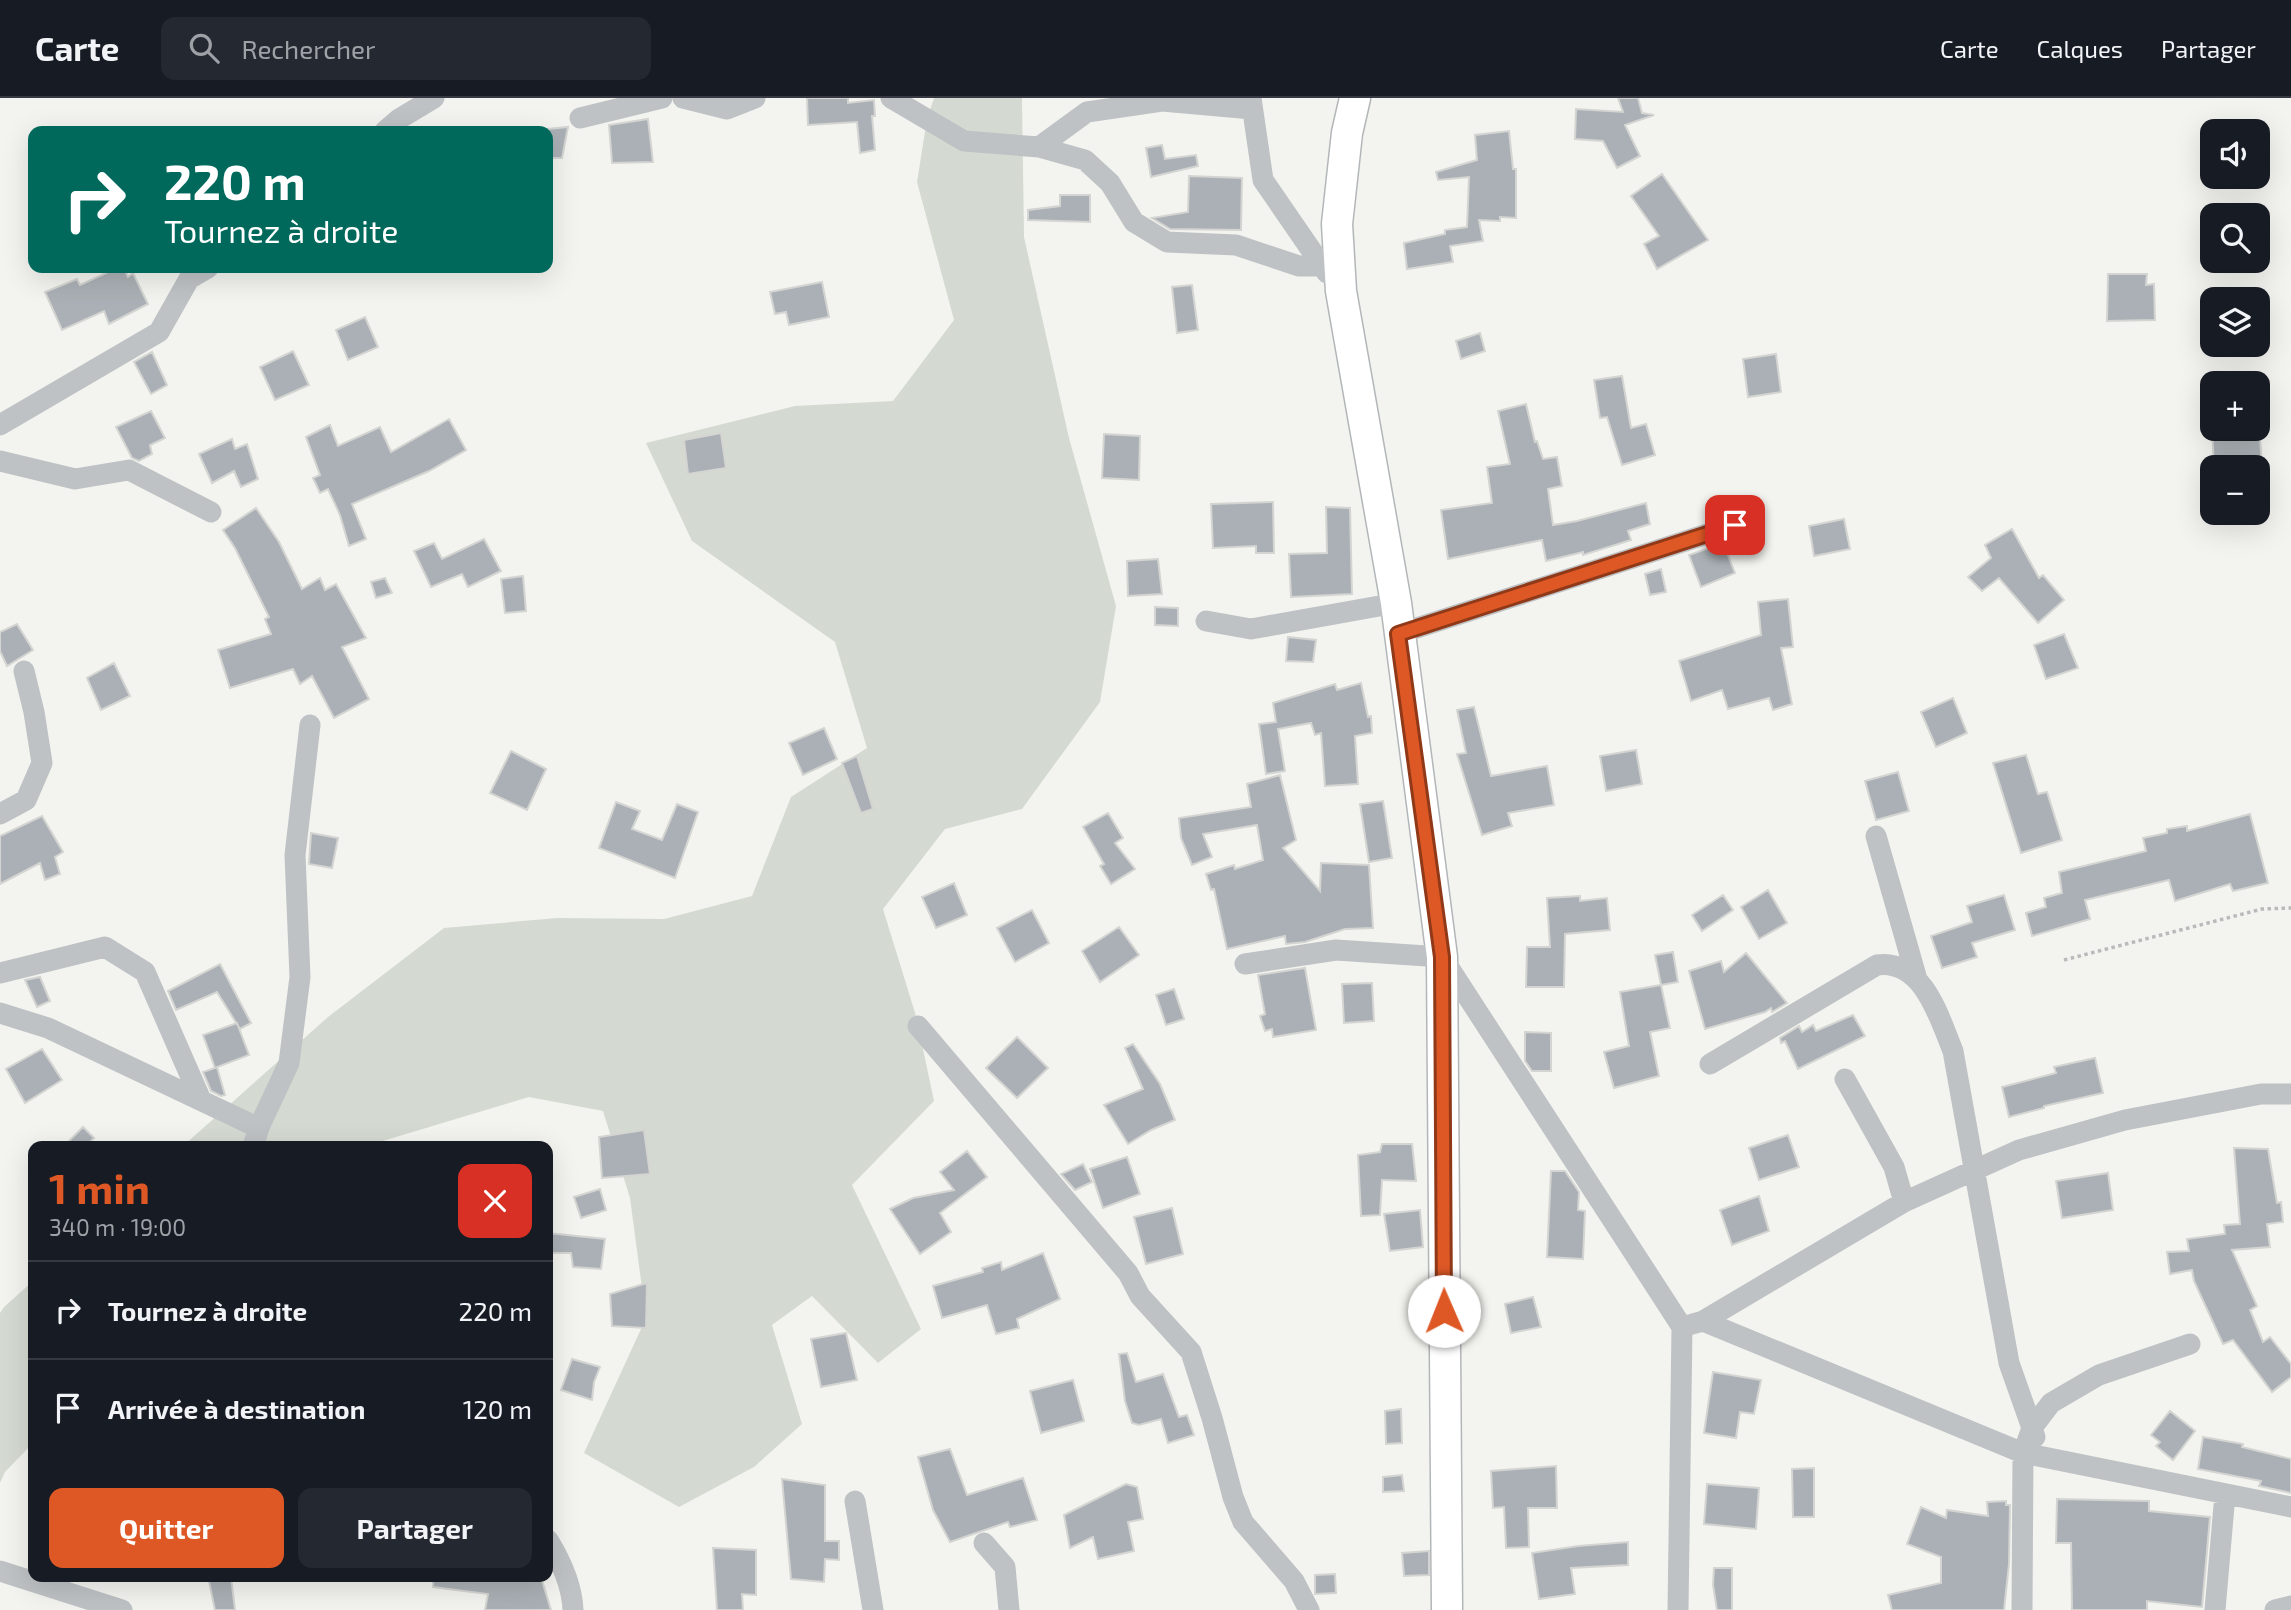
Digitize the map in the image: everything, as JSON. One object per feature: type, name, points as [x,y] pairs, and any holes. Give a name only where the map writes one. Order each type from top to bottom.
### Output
[{"type":"highway","points":[[1355,98],[1347,133],[1337,225],[1341,291],[1395,603],[1442,957],[1447,1610]]},
{"type":"street","points":[[391,126],[434,98]]},
{"type":"street","points":[[580,118],[662,98]]},
{"type":"street","points":[[683,98],[727,109],[755,98]]},
{"type":"street","points":[[891,98],[964,141],[1039,147],[1084,160],[1110,183],[1134,222],[1167,242],[1236,245],[1299,266],[1321,266]]},
{"type":"street","points":[[1039,147],[1087,112],[1162,101],[1251,104],[1263,180],[1341,291]]},
{"type":"street","points":[[0,425],[159,332],[189,279],[199,273]]},
{"type":"street","points":[[0,460],[75,479],[129,470],[211,512]]},
{"type":"street","points":[[1398,634],[1735,525]]},
{"type":"street","points":[[1206,621],[1251,629],[1395,603]]},
{"type":"street","points":[[0,814],[26,800],[42,763],[24,671]]},
{"type":"street","points":[[0,1013],[48,1028],[201,1100],[256,1137],[289,1063],[300,977],[295,855],[310,725]]},
{"type":"street","points":[[1876,836],[1916,976],[1938,1013],[1953,1051],[2009,1363],[2032,1429],[2033,1456],[2022,1610]]},
{"type":"street","points":[[0,973],[105,947],[145,972],[201,1100]]},
{"type":"street","points":[[1245,964],[1336,950],[1442,957],[1682,1326],[1678,1610]]},
{"type":"street","points":[[1710,1064],[1877,965],[1892,963],[1916,976]]},
{"type":"street","points":[[918,1026],[1128,1273],[1140,1296],[1191,1352],[1233,1497],[1243,1522],[1294,1581],[1309,1610]]},
{"type":"street","points":[[1845,1079],[1894,1167],[1904,1202]]},
{"type":"street","points":[[1682,1326],[1703,1321],[1904,1202],[2019,1150],[2125,1120],[2261,1094],[2291,1094]]},
{"type":"street","points":[[1703,1321],[2033,1456],[2291,1507]]},
{"type":"street","points":[[2032,1429],[2051,1403],[2099,1375],[2190,1344]]},
{"type":"street","points":[[2215,1610],[2225,1494]]},
{"type":"street","points":[[855,1501],[873,1610]]},
{"type":"street","points":[[984,1543],[1005,1567],[1009,1610]]},
{"type":"street","points":[[553,1548],[560,1559],[573,1599],[573,1610]]},
{"type":"street","points":[[0,1571],[28,1580]]},
{"type":"street","points":[[34,1582],[122,1610]]},
{"type":"street","points":[[2275,1610],[2291,1606]]},
{"type":"path","points":[[2064,960],[2262,909],[2291,908]]},
{"type":"shaded area","points":[[934,98],[1022,98],[1024,237],[1069,438],[1116,606],[1100,702],[1022,809],[945,829],[883,909],[916,1016],[934,1101],[852,1185],[921,1329],[878,1363],[812,1296],[772,1325],[802,1424],[754,1467],[679,1507],[584,1453],[646,1318],[630,1198],[603,1111],[529,1097],[383,1141],[189,1141],[328,1017],[444,928],[557,918],[664,919],[752,896],[791,797],[867,748],[835,642],[692,541],[646,443],[795,406],[893,401],[954,320],[917,182],[927,119]]},
{"type":"shaded area","points":[[28,1285],[28,1448],[5,1472],[0,1483],[0,1313]]},
{"type":"building","points":[[807,98],[848,98],[848,103],[874,100],[875,116],[872,116],[875,150],[860,153],[857,122],[808,125]]},
{"type":"building","points":[[1618,98],[1638,98],[1642,113],[1654,115],[1625,125],[1640,156],[1617,168],[1603,141],[1575,139],[1576,109],[1623,112]]},
{"type":"building","points":[[648,119],[653,162],[612,163],[609,125]]},
{"type":"building","points":[[568,127],[562,158],[553,158],[553,128]]},
{"type":"building","points":[[1509,131],[1513,169],[1516,169],[1516,218],[1500,217],[1500,221],[1479,220],[1483,241],[1450,246],[1453,262],[1407,269],[1404,243],[1445,234],[1445,230],[1467,227],[1469,177],[1438,180],[1436,172],[1477,160],[1475,135]]},
{"type":"building","points":[[1162,145],[1165,159],[1196,155],[1198,166],[1151,177],[1146,148]]},
{"type":"building","points":[[1662,174],[1708,240],[1657,269],[1644,244],[1659,236],[1631,196]]},
{"type":"building","points":[[1189,176],[1242,178],[1241,230],[1170,229],[1152,218],[1188,212]]},
{"type":"building","points":[[1060,195],[1090,195],[1090,222],[1028,220],[1028,210],[1060,206]]},
{"type":"building","points":[[106,273],[126,273],[128,277],[133,273],[148,304],[109,324],[104,311],[62,330],[45,292],[77,279],[80,285]]},
{"type":"building","points":[[2108,274],[2147,274],[2146,285],[2154,284],[2155,320],[2107,321]]},
{"type":"building","points":[[822,282],[829,317],[789,325],[786,312],[775,314],[770,292]]},
{"type":"building","points":[[1192,285],[1198,330],[1177,333],[1172,287]]},
{"type":"building","points":[[365,317],[378,347],[348,360],[336,330]]},
{"type":"building","points":[[1480,333],[1485,351],[1461,359],[1456,341]]},
{"type":"building","points":[[293,351],[309,385],[275,400],[260,367]]},
{"type":"building","points":[[152,352],[167,385],[151,394],[134,362]]},
{"type":"building","points":[[1776,354],[1781,392],[1748,397],[1743,359]]},
{"type":"building","points":[[1622,376],[1631,428],[1646,424],[1655,455],[1622,465],[1607,417],[1600,418],[1594,380]]},
{"type":"building","points":[[1526,404],[1535,442],[1537,441],[1543,459],[1557,457],[1562,486],[1548,489],[1553,525],[1646,503],[1650,524],[1628,531],[1631,540],[1583,555],[1583,552],[1546,561],[1542,540],[1448,559],[1441,510],[1492,503],[1487,467],[1510,464],[1498,411]]},
{"type":"building","points":[[151,411],[165,438],[150,445],[152,454],[139,461],[132,458],[116,427]]},
{"type":"building","points":[[449,419],[466,450],[429,471],[352,504],[366,539],[349,546],[340,515],[328,489],[320,493],[313,478],[320,475],[306,437],[330,425],[338,446],[380,427],[391,452]]},
{"type":"building","points":[[721,433],[726,468],[688,474],[684,440]]},
{"type":"building","points":[[1104,434],[1140,436],[1139,480],[1102,478]]},
{"type":"building","points":[[232,439],[235,449],[247,444],[258,479],[241,487],[234,471],[212,483],[199,454]]},
{"type":"building","points":[[2213,441],[2260,441],[2261,455],[2213,455]]},
{"type":"building","points":[[1273,502],[1274,553],[1256,553],[1256,546],[1213,548],[1211,504]]},
{"type":"building","points":[[1326,507],[1350,508],[1352,594],[1291,597],[1289,554],[1327,553]]},
{"type":"building","points":[[256,508],[279,542],[302,589],[320,578],[325,590],[336,584],[366,638],[342,647],[369,699],[334,718],[312,676],[300,684],[293,669],[230,688],[218,650],[271,634],[265,619],[269,617],[235,548],[223,530]]},
{"type":"building","points":[[1844,519],[1850,549],[1814,556],[1809,526]]},
{"type":"building","points":[[2012,529],[2039,578],[2043,575],[2064,600],[2038,623],[1999,578],[1982,591],[1968,577],[1991,558],[1985,545]]},
{"type":"building","points":[[484,539],[501,571],[468,587],[462,574],[431,587],[414,551],[434,543],[442,559]]},
{"type":"building","points":[[1723,543],[1735,573],[1701,587],[1689,555]]},
{"type":"building","points":[[1158,559],[1162,594],[1128,596],[1127,561]]},
{"type":"building","points":[[1661,569],[1666,592],[1650,595],[1645,574]]},
{"type":"building","points":[[523,576],[526,611],[505,613],[501,579]]},
{"type":"building","points":[[385,578],[392,593],[376,598],[371,582]]},
{"type":"building","points":[[1788,599],[1793,647],[1781,648],[1792,704],[1773,710],[1769,698],[1728,709],[1722,690],[1691,701],[1679,661],[1761,635],[1758,602]]},
{"type":"building","points":[[1155,607],[1178,608],[1178,626],[1155,625]]},
{"type":"building","points":[[17,624],[33,650],[7,666],[0,651],[0,632]]},
{"type":"building","points":[[2064,634],[2078,668],[2046,679],[2034,645]]},
{"type":"building","points":[[1288,637],[1316,640],[1313,662],[1286,661]]},
{"type":"building","points":[[114,663],[130,696],[101,710],[87,678]]},
{"type":"building","points":[[1361,683],[1368,717],[1371,716],[1372,733],[1355,736],[1358,784],[1325,786],[1321,733],[1315,735],[1311,723],[1278,729],[1285,771],[1266,774],[1259,724],[1276,722],[1273,703],[1335,684],[1337,690]]},
{"type":"building","points":[[1953,698],[1967,733],[1936,747],[1921,712]]},
{"type":"building","points":[[1474,707],[1491,776],[1547,766],[1554,805],[1508,813],[1512,826],[1482,835],[1457,754],[1466,753],[1457,710]]},
{"type":"building","points":[[824,728],[837,759],[803,775],[789,743]]},
{"type":"building","points":[[1636,750],[1642,784],[1606,791],[1600,756]]},
{"type":"building","points":[[511,751],[546,769],[527,810],[490,793]]},
{"type":"building","points":[[2026,755],[2038,794],[2047,792],[2062,840],[2021,853],[1993,763]]},
{"type":"building","points":[[857,756],[873,809],[861,813],[842,763]]},
{"type":"building","points":[[1898,772],[1909,811],[1876,820],[1865,781]]},
{"type":"building","points":[[1280,775],[1296,840],[1283,848],[1320,891],[1321,863],[1369,865],[1373,928],[1345,929],[1305,942],[1286,944],[1285,936],[1227,949],[1214,889],[1211,890],[1206,874],[1263,860],[1257,825],[1203,834],[1212,857],[1192,865],[1181,838],[1179,818],[1251,807],[1247,784]]},
{"type":"building","points":[[1383,801],[1392,858],[1369,862],[1360,804]]},
{"type":"building","points":[[616,802],[640,811],[632,829],[662,840],[677,804],[698,812],[675,878],[599,848]]},
{"type":"building","points":[[1108,813],[1123,838],[1115,843],[1135,869],[1111,884],[1100,866],[1104,864],[1083,827]]},
{"type":"building","points":[[2250,814],[2268,883],[2233,891],[2230,884],[2175,901],[2169,880],[2085,900],[2090,919],[2032,936],[2026,913],[2046,907],[2044,898],[2062,893],[2059,872],[2146,851],[2143,838],[2167,833],[2167,829],[2187,826],[2187,831]]},
{"type":"building","points":[[42,816],[63,852],[55,857],[60,874],[45,880],[40,863],[0,884],[0,836]]},
{"type":"building","points":[[311,833],[338,838],[332,868],[309,864]]},
{"type":"building","points":[[954,883],[967,915],[936,928],[922,897]]},
{"type":"building","points":[[1768,890],[1787,923],[1759,939],[1741,907]]},
{"type":"building","points":[[1723,895],[1733,910],[1702,931],[1692,915]]},
{"type":"building","points":[[2004,895],[2015,930],[1972,943],[1977,957],[1942,968],[1931,936],[1972,922],[1967,906]]},
{"type":"building","points":[[1580,896],[1580,901],[1607,898],[1610,930],[1565,934],[1564,987],[1526,987],[1527,947],[1550,947],[1547,898]]},
{"type":"building","points":[[1032,910],[1049,943],[1015,962],[997,928]]},
{"type":"building","points":[[1119,927],[1139,955],[1100,982],[1082,951]]},
{"type":"building","points":[[1673,952],[1678,982],[1661,985],[1655,955]]},
{"type":"building","points":[[1746,953],[1787,1003],[1772,1012],[1771,1008],[1705,1029],[1689,971],[1721,961],[1724,972]]},
{"type":"building","points":[[220,964],[251,1023],[240,1029],[217,992],[176,1010],[168,991]]},
{"type":"building","points":[[1305,968],[1316,1030],[1273,1037],[1272,1029],[1265,1031],[1260,1016],[1265,1014],[1258,975]]},
{"type":"building","points":[[40,977],[50,1001],[37,1007],[25,980]]},
{"type":"building","points":[[1372,983],[1374,1021],[1344,1023],[1342,984]]},
{"type":"building","points":[[1661,985],[1670,1028],[1650,1032],[1659,1076],[1614,1088],[1604,1052],[1629,1046],[1620,992]]},
{"type":"building","points":[[1174,989],[1184,1019],[1166,1025],[1156,995]]},
{"type":"building","points":[[1853,1015],[1865,1036],[1798,1069],[1785,1041],[1781,1043],[1780,1038],[1799,1026],[1802,1032],[1813,1025],[1816,1031]]},
{"type":"building","points":[[237,1023],[249,1055],[217,1067],[225,1095],[221,1096],[211,1091],[203,1072],[215,1068],[203,1035]]},
{"type":"building","points":[[1525,1032],[1551,1033],[1551,1071],[1532,1071],[1525,1061]]},
{"type":"building","points":[[1017,1037],[1048,1068],[1017,1098],[986,1068]]},
{"type":"building","points":[[1133,1044],[1160,1084],[1175,1120],[1128,1144],[1104,1105],[1143,1089],[1125,1048]]},
{"type":"building","points":[[42,1049],[62,1080],[25,1103],[6,1069]]},
{"type":"building","points":[[2095,1058],[2103,1093],[2009,1117],[2002,1087],[2056,1073],[2054,1067]]},
{"type":"building","points":[[83,1127],[94,1138],[91,1141],[69,1141]]},
{"type":"building","points":[[644,1130],[650,1174],[602,1178],[599,1137]]},
{"type":"building","points":[[1788,1135],[1799,1167],[1759,1180],[1749,1148]]},
{"type":"building","points":[[1382,1144],[1412,1144],[1416,1181],[1382,1180],[1380,1215],[1361,1216],[1358,1155],[1380,1152]]},
{"type":"building","points":[[2234,1148],[2268,1149],[2277,1203],[2281,1202],[2283,1222],[2267,1224],[2270,1247],[2232,1250],[2257,1306],[2250,1310],[2263,1342],[2270,1337],[2291,1364],[2291,1377],[2272,1392],[2233,1340],[2223,1344],[2194,1281],[2192,1270],[2170,1274],[2167,1252],[2189,1251],[2187,1239],[2225,1234],[2224,1225],[2240,1224]]},
{"type":"building","points":[[967,1151],[987,1177],[940,1213],[951,1232],[920,1254],[890,1209],[913,1198],[954,1190],[940,1172]]},
{"type":"building","points":[[1127,1157],[1140,1194],[1103,1208],[1090,1169]]},
{"type":"building","points":[[1083,1164],[1092,1182],[1075,1190],[1061,1174]]},
{"type":"building","points":[[1551,1171],[1565,1171],[1579,1192],[1578,1210],[1585,1211],[1583,1259],[1547,1257]]},
{"type":"building","points":[[2108,1173],[2113,1210],[2062,1218],[2056,1181]]},
{"type":"building","points":[[600,1189],[606,1210],[581,1218],[574,1197]]},
{"type":"building","points":[[1759,1196],[1769,1231],[1732,1245],[1720,1210]]},
{"type":"building","points":[[1172,1208],[1183,1254],[1146,1264],[1134,1217]]},
{"type":"building","points":[[1420,1210],[1423,1247],[1390,1251],[1384,1214]]},
{"type":"building","points":[[553,1234],[605,1239],[601,1269],[573,1267],[571,1253],[553,1253]]},
{"type":"building","points":[[1043,1253],[1060,1299],[1017,1319],[1019,1328],[996,1334],[987,1305],[942,1318],[933,1286],[983,1272],[982,1268],[1001,1262],[1002,1270]]},
{"type":"building","points":[[647,1283],[646,1328],[612,1326],[610,1294]]},
{"type":"building","points":[[1533,1297],[1541,1327],[1511,1333],[1505,1304]]},
{"type":"building","points":[[846,1333],[857,1380],[821,1387],[811,1339]]},
{"type":"building","points":[[1127,1353],[1136,1382],[1163,1374],[1179,1417],[1187,1415],[1194,1435],[1168,1443],[1161,1419],[1139,1425],[1132,1423],[1125,1401],[1119,1354]]},
{"type":"building","points":[[572,1359],[600,1367],[594,1382],[592,1400],[561,1390]]},
{"type":"building","points":[[1713,1372],[1761,1380],[1754,1414],[1740,1412],[1736,1438],[1704,1433]]},
{"type":"building","points":[[1073,1380],[1084,1421],[1041,1433],[1030,1391]]},
{"type":"building","points":[[1401,1409],[1402,1443],[1386,1444],[1385,1411]]},
{"type":"building","points":[[2170,1411],[2195,1431],[2173,1460],[2156,1446],[2160,1442],[2151,1435]]},
{"type":"building","points":[[2203,1437],[2243,1444],[2242,1447],[2291,1459],[2291,1493],[2259,1486],[2261,1481],[2198,1469]]},
{"type":"building","points":[[950,1449],[967,1495],[1023,1478],[1037,1520],[1010,1527],[1008,1522],[950,1542],[933,1510],[918,1457]]},
{"type":"building","points":[[1556,1466],[1557,1508],[1528,1508],[1529,1547],[1506,1548],[1504,1507],[1493,1508],[1491,1471]]},
{"type":"building","points":[[1814,1468],[1814,1517],[1793,1517],[1792,1469]]},
{"type":"building","points":[[1402,1475],[1404,1491],[1383,1492],[1383,1477]]},
{"type":"building","points":[[782,1479],[825,1485],[825,1541],[839,1541],[839,1560],[825,1559],[824,1582],[791,1579]]},
{"type":"building","points":[[1126,1484],[1137,1487],[1143,1519],[1128,1522],[1134,1551],[1098,1559],[1093,1537],[1070,1548],[1064,1515]]},
{"type":"building","points":[[1707,1484],[1759,1488],[1756,1529],[1704,1524]]},
{"type":"building","points":[[2057,1499],[2149,1501],[2149,1511],[2210,1517],[2202,1607],[2147,1601],[2147,1610],[2072,1610],[2071,1543],[2056,1543]]},
{"type":"building","points":[[2006,1501],[2006,1505],[2010,1505],[2009,1564],[2004,1610],[1892,1610],[1888,1595],[1941,1583],[1941,1557],[1907,1544],[1921,1507],[1946,1518],[1947,1510],[1988,1516],[1987,1502]]},
{"type":"building","points":[[1628,1542],[1628,1565],[1571,1568],[1575,1594],[1539,1599],[1532,1553]]},
{"type":"building","points":[[713,1548],[756,1550],[756,1595],[742,1594],[743,1610],[717,1610]]},
{"type":"building","points":[[1429,1551],[1429,1575],[1404,1576],[1402,1553]]},
{"type":"building","points":[[1714,1568],[1732,1568],[1732,1610],[1717,1610],[1713,1585]]},
{"type":"building","points":[[1335,1574],[1336,1593],[1315,1594],[1315,1575]]},
{"type":"building","points":[[209,1582],[232,1582],[235,1610],[215,1610]]},
{"type":"building","points":[[433,1582],[543,1582],[551,1610],[485,1610],[488,1594],[433,1587]]},
{"type":"route","points":[[1444,1311],[1442,957],[1398,634],[1735,525]]}]
